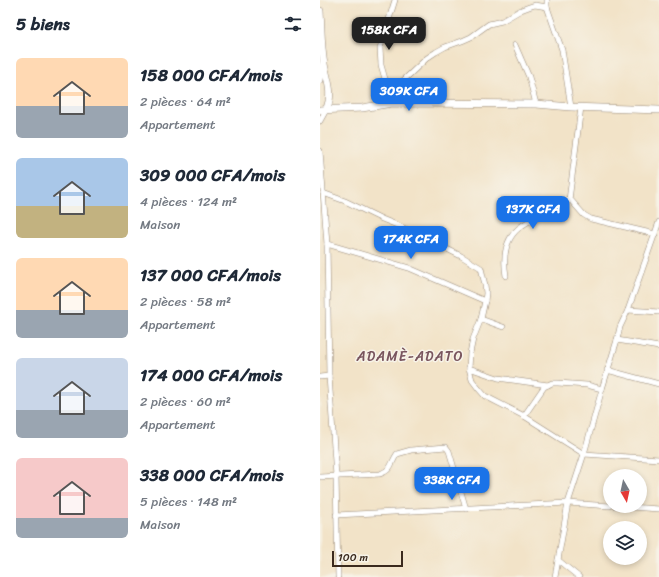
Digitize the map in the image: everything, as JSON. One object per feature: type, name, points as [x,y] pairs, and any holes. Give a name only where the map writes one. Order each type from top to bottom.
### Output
[{"type":"street","points":[[392,102],[381,65],[380,48],[395,0]]},
{"type":"street","points":[[547,0],[547,7],[562,50],[572,107]]},
{"type":"street","points":[[390,93],[427,58],[445,47],[471,37],[489,24],[502,21],[521,10],[535,5],[547,7]]},
{"type":"street","points":[[320,11],[323,60],[330,91],[330,100],[323,110],[320,121]]},
{"type":"street","points":[[515,46],[529,77],[536,104]]},
{"type":"street","points":[[320,80],[323,60]]},
{"type":"street","points":[[323,110],[362,108],[392,102],[536,104],[572,107],[659,110]]},
{"type":"street","points":[[506,276],[504,264],[505,252],[508,242],[514,233],[520,227],[568,202],[570,198],[582,107]]},
{"type":"street","points":[[320,152],[324,193],[322,222],[327,244],[329,376],[336,476],[338,577]]},
{"type":"street","points":[[324,193],[346,201],[435,243],[481,268],[485,286],[485,301],[481,319],[473,339],[469,368],[472,380],[485,396],[524,416],[584,454],[659,459]]},
{"type":"street","points":[[570,198],[584,215],[591,220],[656,234]]},
{"type":"street","points":[[555,577],[568,503],[584,454],[620,327],[628,310],[659,222]]},
{"type":"street","points":[[327,244],[409,268],[485,301]]},
{"type":"street","points":[[320,286],[327,285]]},
{"type":"street","points":[[628,310],[659,312]]},
{"type":"street","points":[[481,319],[503,327]]},
{"type":"street","points":[[616,340],[659,347]]},
{"type":"street","points":[[469,368],[498,378],[548,385]]},
{"type":"street","points":[[607,370],[659,384]]},
{"type":"street","points":[[320,377],[329,376]]},
{"type":"street","points":[[524,416],[544,387],[552,383],[587,385],[602,389]]},
{"type":"street","points":[[320,477],[380,474],[387,471],[397,454],[412,450],[446,447],[449,451],[466,509]]},
{"type":"street","points":[[336,515],[568,503],[603,506]]},
{"type":"street","points":[[647,508],[659,509]]},
{"type":"street","points":[[558,560],[579,577]]},
{"type":"district","name":"ADAMÈ-ADATO","points":[[410,356]]}]
